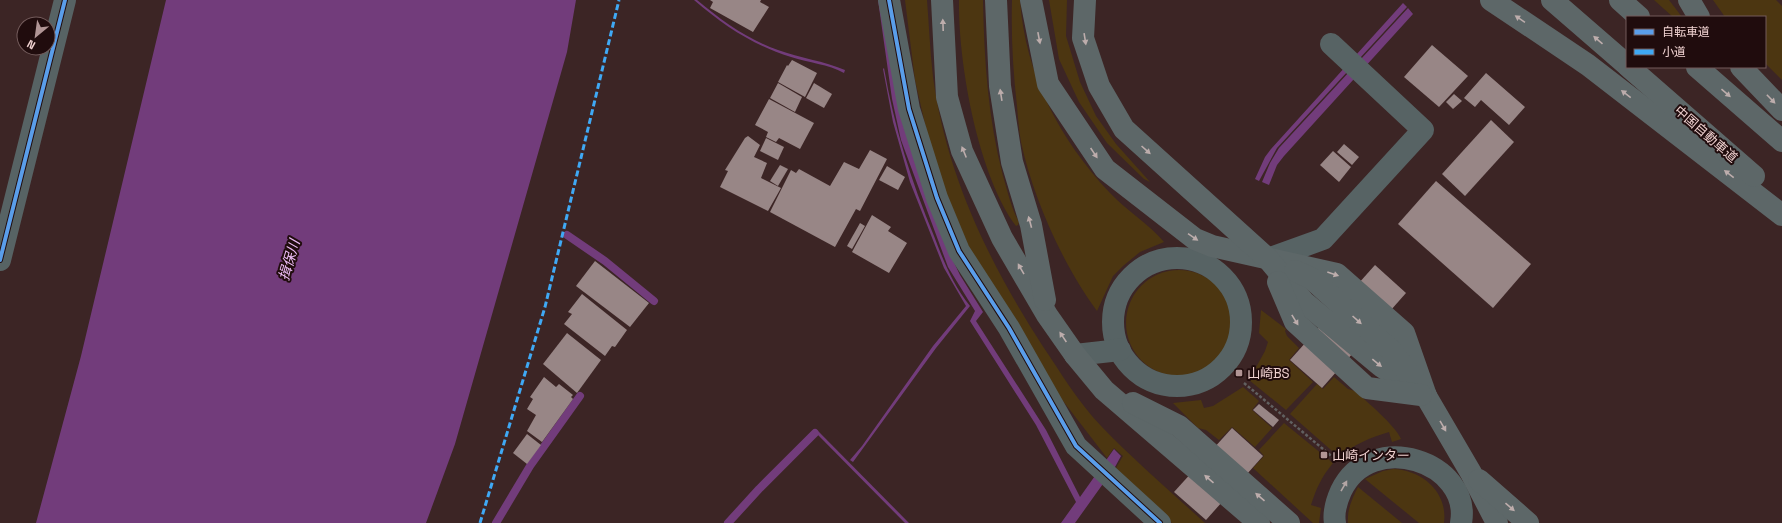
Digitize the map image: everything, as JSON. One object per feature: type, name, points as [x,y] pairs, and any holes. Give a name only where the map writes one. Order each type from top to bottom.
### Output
[{"type":"highway","points":[[942,0],[947,97],[962,151],[1002,238],[1047,315],[1074,355],[1104,390],[1211,480],[1259,523]]},
{"type":"highway","points":[[996,0],[1000,86],[1012,162],[1031,225],[1047,315]]},
{"type":"highway","points":[[1031,0],[1048,84],[1105,169],[1195,239],[1208,256],[1268,259]]},
{"type":"highway","points":[[1085,0],[1083,38],[1099,86],[1124,130],[1268,259],[1311,278],[1390,349],[1426,396],[1497,523]]},
{"type":"highway","points":[[1491,0],[1588,65],[1782,215]]},
{"type":"highway","name":"中国自動車道","points":[[1552,0],[1626,64]]},
{"type":"highway","points":[[1620,0],[1638,16]]},
{"type":"highway","points":[[1689,0],[1698,16]]},
{"type":"highway","name":"中国自動車道","points":[[1630,68],[1782,200]]},
{"type":"highway","points":[[1698,68],[1782,141]]},
{"type":"highway","points":[[1742,68],[1782,110]]},
{"type":"highway","points":[[1268,259],[1295,322],[1367,388],[1426,396]]},
{"type":"highway","points":[[1104,390],[1179,426],[1290,523]]},
{"type":"highway","points":[[1465,464],[1528,523]]},
{"type":"street","points":[[0,260],[65,0]]},
{"type":"street","points":[[889,0],[909,109],[937,198],[959,251],[1009,328],[1076,446],[1160,523]]},
{"type":"street","points":[[1268,259],[1323,239],[1423,130],[1337,50]]},
{"type":"street","points":[[1208,256],[1215,270],[1230,285],[1239,303],[1242,325],[1237,347],[1226,365],[1209,379],[1188,386],[1166,386],[1146,378],[1129,364],[1119,349],[1113,326],[1115,306],[1123,287],[1137,272],[1155,262],[1176,258],[1196,261],[1208,256]]},
{"type":"street","points":[[1074,355],[1120,350],[1119,349]]},
{"type":"street","points":[[1335,523],[1337,500],[1345,483],[1360,468],[1379,458],[1399,456],[1420,460],[1445,476],[1459,496],[1462,517],[1461,523]]},
{"type":"street","points":[[1445,476],[1465,464]]},
{"type":"path","points":[[1244,383],[1338,462]]},
{"type":"shaded area","points":[[905,0],[927,0],[933,77],[939,113],[948,148],[972,217],[1004,282],[1042,345],[1085,408],[1102,427],[1152,475],[1205,523],[1172,523],[1116,468],[1123,456],[1114,448],[1107,458],[1050,384],[971,252],[941,181],[928,137],[915,80]]},
{"type":"shaded area","points":[[959,0],[983,0],[984,44],[990,111],[1003,176],[1012,206],[1019,222],[1016,226],[1003,204],[991,178],[981,149],[973,118],[962,55]]},
{"type":"shaded area","points":[[1012,0],[1020,0],[1023,27],[1037,80],[1061,128],[1092,173],[1110,193],[1164,242],[1140,252],[1113,276],[1097,311],[1084,293],[1061,252],[1041,208],[1026,163],[1021,142],[1014,79]]},
{"type":"shaded area","points":[[1049,0],[1067,0],[1066,36],[1080,82],[1096,116],[1116,144],[1150,182],[1144,179],[1107,143],[1079,102],[1059,59]]},
{"type":"shaded area","points":[[1654,0],[1669,0],[1681,16],[1672,16]]},
{"type":"shaded area","points":[[1713,0],[1776,0],[1782,6],[1782,80],[1766,64],[1766,16],[1724,16]]},
{"type":"shaded area","points":[[1179,270],[1199,274],[1216,286],[1228,303],[1232,323],[1228,343],[1216,360],[1199,372],[1179,376],[1159,372],[1142,360],[1130,343],[1126,323],[1130,303],[1142,286],[1159,274]]},
{"type":"shaded area","points":[[1261,310],[1286,329],[1285,331],[1287,336],[1299,348],[1289,360],[1313,382],[1286,410],[1249,380],[1265,351],[1268,342],[1259,333]]},
{"type":"shaded area","points":[[1334,377],[1348,389],[1355,391],[1373,407],[1393,427],[1401,439],[1392,442],[1389,432],[1350,448],[1339,457],[1290,414],[1317,384],[1323,389]]},
{"type":"shaded area","points":[[1243,387],[1259,401],[1252,410],[1272,428],[1255,447],[1232,427],[1219,440],[1206,430],[1198,428],[1173,403],[1201,400],[1204,408],[1213,406]]},
{"type":"shaded area","points":[[1284,423],[1333,463],[1320,483],[1311,505],[1321,508],[1319,523],[1313,523],[1253,468],[1264,456],[1259,450]]},
{"type":"shaded area","points":[[1393,469],[1404,470],[1414,474],[1423,478],[1431,485],[1442,502],[1444,523],[1419,523],[1365,479],[1383,471]]},
{"type":"shaded area","points":[[1358,487],[1402,523],[1348,523],[1349,509]]},
{"type":"water","name":"揖保川","points":[[166,0],[576,0],[567,52],[455,444],[426,523],[36,523],[81,356]]},
{"type":"water","points":[[694,0],[697,0],[725,22],[745,35],[767,46],[786,53],[837,67],[845,70],[844,73],[825,66],[791,57],[763,46],[728,26]]},
{"type":"water","points":[[878,0],[884,0],[947,248],[960,275],[983,312],[976,321],[1046,430],[1080,497],[1114,449],[1121,456],[1115,467],[1075,523],[1061,523],[1076,502],[1036,425],[970,321],[975,311],[948,267],[901,140],[892,99]]},
{"type":"water","points":[[1403,3],[1407,7],[1277,148],[1259,181],[1255,179],[1265,157],[1271,149]]},
{"type":"water","points":[[1408,8],[1413,14],[1284,156],[1277,165],[1269,185],[1262,182],[1270,163],[1279,148]]},
{"type":"water","points":[[884,68],[898,132],[918,195],[949,272],[958,290],[970,306],[936,348],[853,462],[850,460],[862,446],[933,346],[966,306],[944,268],[910,182],[893,122]]},
{"type":"water","points":[[819,432],[909,523],[905,523],[817,434]]},
{"type":"building","points":[[710,0],[761,0],[760,2],[769,7],[753,32],[710,8],[713,2]]},
{"type":"building","points":[[1432,45],[1468,76],[1439,107],[1404,77]]},
{"type":"building","points":[[792,60],[817,73],[805,97],[778,82],[787,65],[788,66]]},
{"type":"building","points":[[1486,73],[1525,107],[1509,125],[1481,100],[1475,107],[1464,98]]},
{"type":"building","points":[[778,83],[802,97],[795,112],[770,98]]},
{"type":"building","points":[[814,83],[832,94],[824,108],[806,98]]},
{"type":"building","points":[[1454,94],[1462,101],[1453,109],[1446,102]]},
{"type":"building","points":[[769,99],[814,123],[800,149],[779,138],[776,142],[766,137],[768,132],[755,125]]},
{"type":"building","points":[[1491,120],[1514,142],[1465,196],[1442,174]]},
{"type":"building","points":[[748,136],[760,145],[754,157],[767,163],[761,178],[781,188],[768,211],[720,187],[728,171],[725,170],[745,138]]},
{"type":"building","points":[[766,138],[784,147],[778,160],[760,151]]},
{"type":"building","points":[[1344,144],[1359,157],[1352,165],[1337,152]]},
{"type":"building","points":[[870,150],[887,159],[860,211],[856,209],[835,247],[770,212],[791,170],[796,173],[799,169],[830,186],[844,162],[859,169]]},
{"type":"building","points":[[1333,151],[1351,167],[1339,182],[1320,165]]},
{"type":"building","points":[[780,165],[788,169],[778,186],[770,181]]},
{"type":"building","points":[[887,166],[905,177],[898,190],[879,180]]},
{"type":"building","points":[[1436,181],[1531,264],[1493,308],[1398,224]]},
{"type":"building","points":[[872,215],[891,227],[888,231],[907,243],[889,273],[852,252]]},
{"type":"building","points":[[860,223],[865,226],[852,249],[847,246]]},
{"type":"building","points":[[595,261],[649,303],[630,327],[576,286]]},
{"type":"building","points":[[1375,265],[1406,293],[1322,388],[1290,360]]},
{"type":"building","points":[[582,294],[627,330],[615,347],[612,346],[605,356],[564,324],[572,314],[568,312]]},
{"type":"building","points":[[567,333],[601,360],[577,393],[543,364]]},
{"type":"building","points":[[544,377],[556,387],[559,384],[573,395],[571,397],[573,399],[542,442],[527,431],[536,415],[527,409],[533,399],[530,397]]},
{"type":"building","points":[[1259,404],[1279,420],[1273,427],[1253,410]]},
{"type":"building","points":[[1232,428],[1263,456],[1206,520],[1174,492]]},
{"type":"building","points":[[527,434],[541,445],[527,464],[513,453]]},
{"type":"waterway","points":[[567,235],[605,261],[654,301]]},
{"type":"waterway","points":[[496,523],[530,466],[580,396]]},
{"type":"waterway","points":[[728,523],[759,489],[815,433]]},
{"type":"marked path","points":[[480,523],[545,307],[619,0]]},
{"type":"cycle path","points":[[0,260],[65,0]]},
{"type":"cycle path","points":[[889,0],[909,109],[937,198],[959,251],[1009,328],[1076,446],[1160,523]]},
{"type":"place","name":"山崎BS","points":[[1239,373]]},
{"type":"place","name":"山崎インター","points":[[1324,455]]}]
